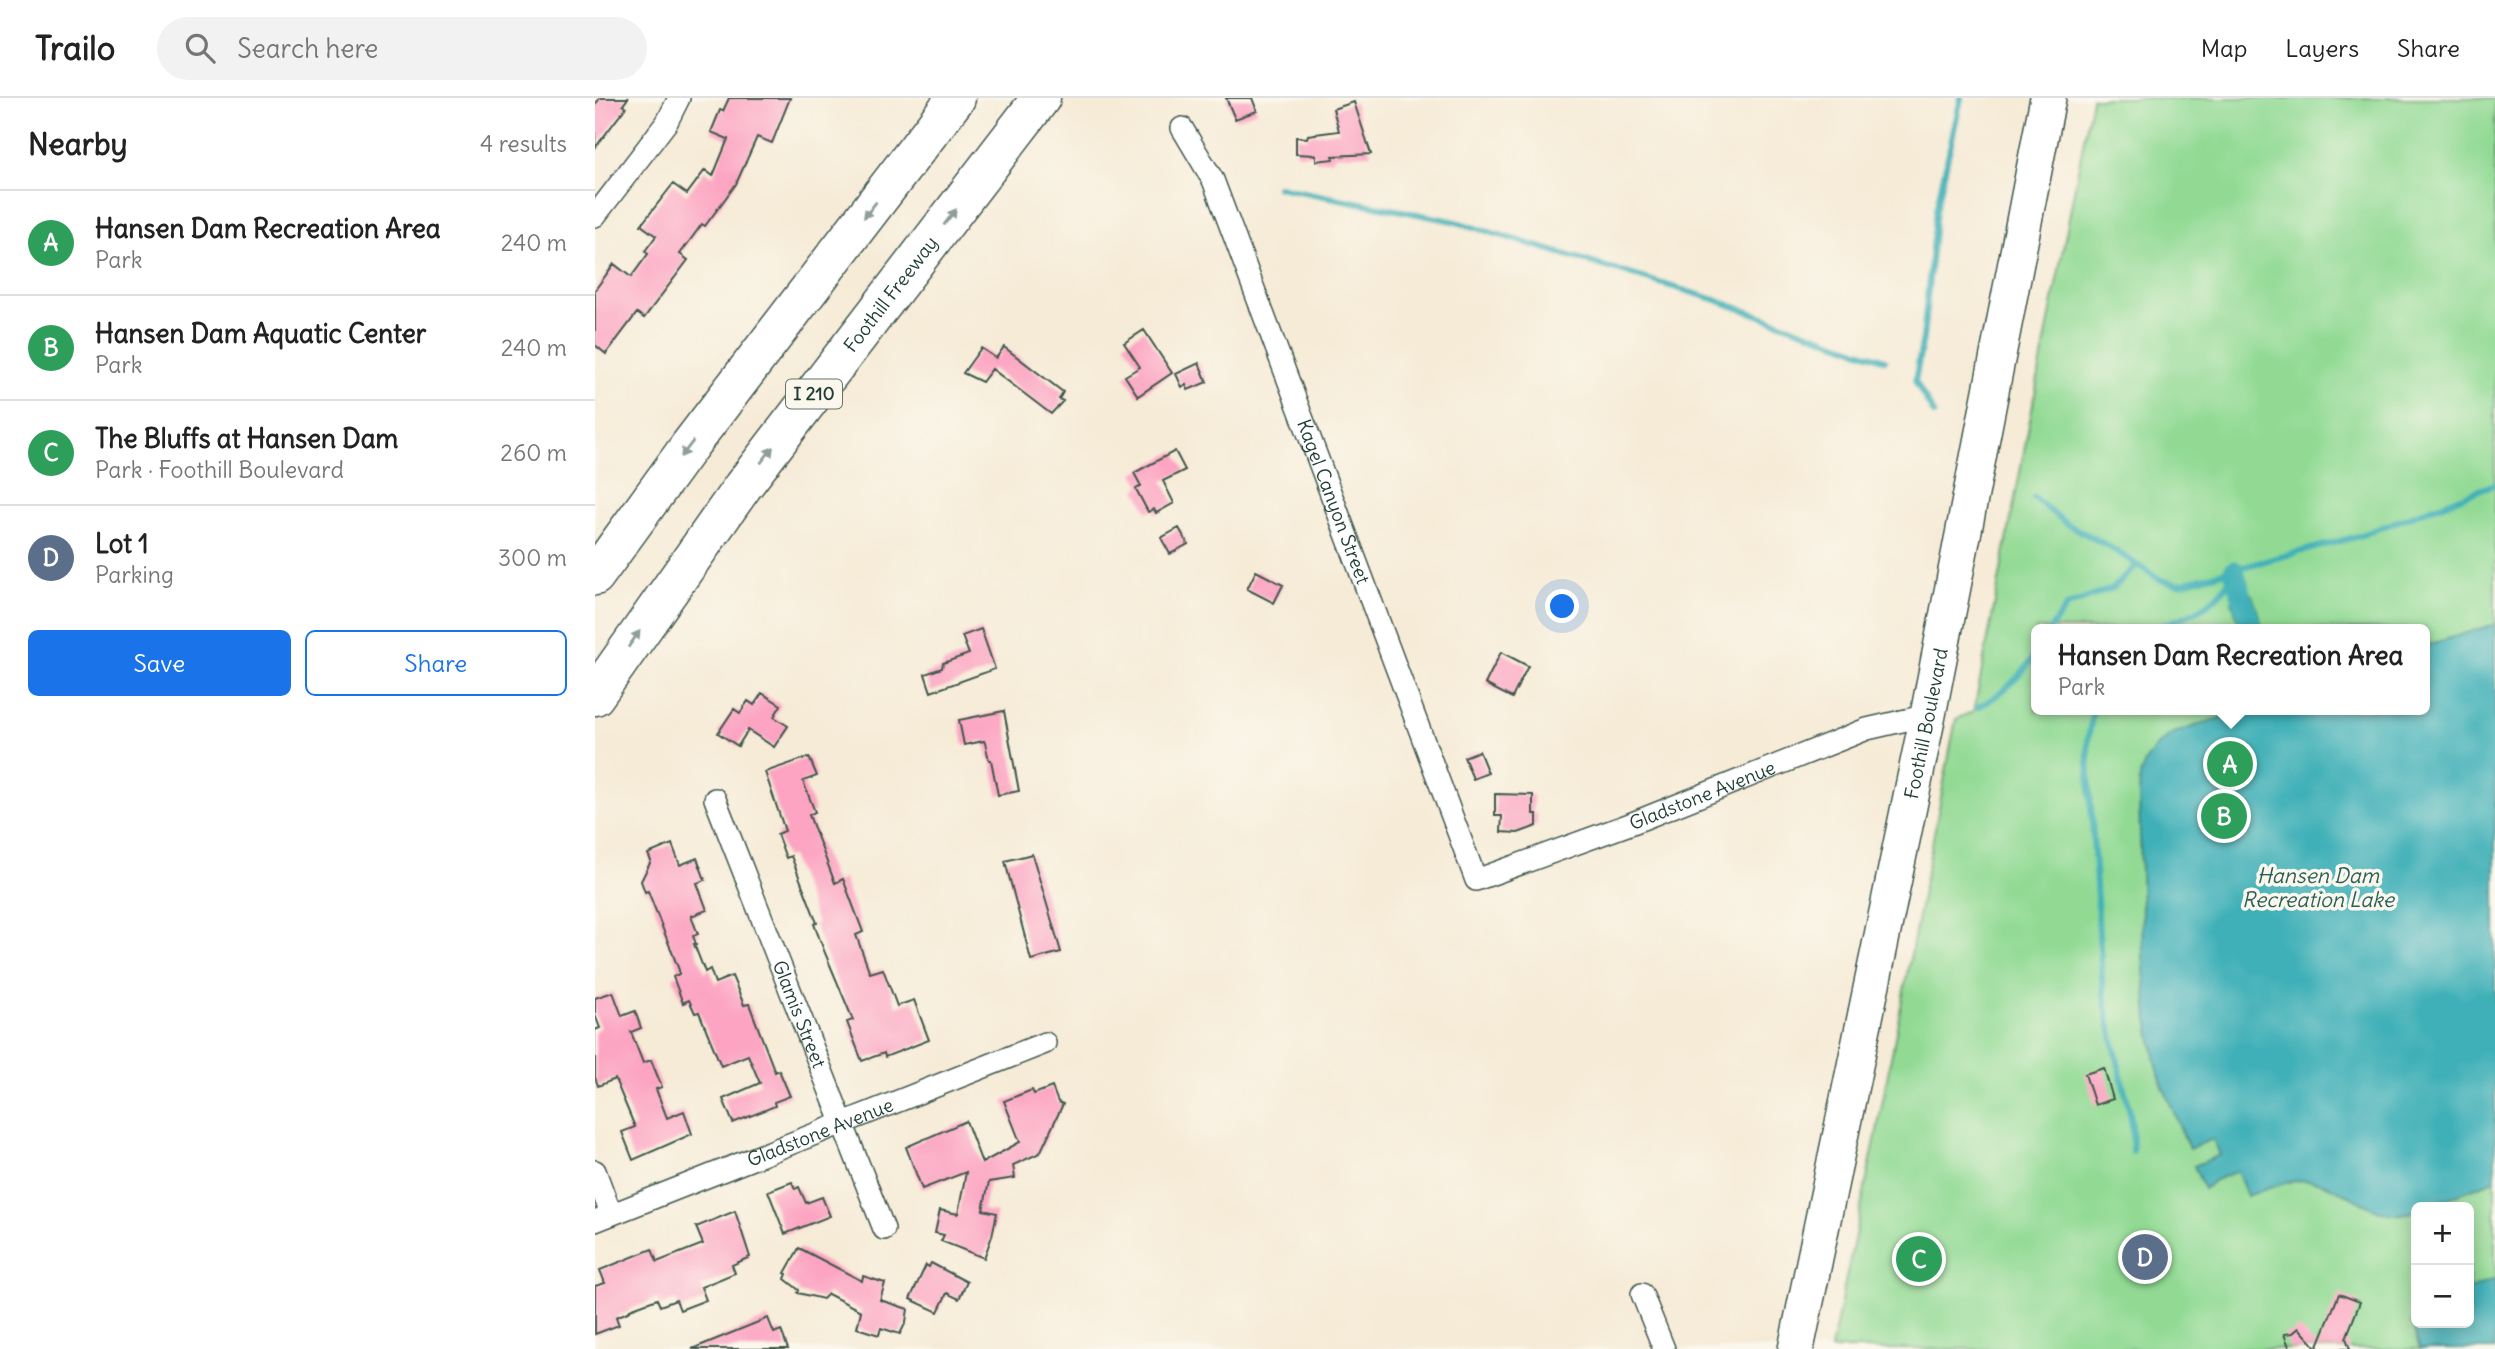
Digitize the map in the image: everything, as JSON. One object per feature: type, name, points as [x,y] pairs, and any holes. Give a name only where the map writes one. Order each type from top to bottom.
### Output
[{"type":"highway","points":[[595,576],[689,445],[956,98]]},
{"type":"highway","name":"Foothill Freeway","points":[[595,696],[743,486],[1041,98]]},
{"type":"main road","name":"Foothill Boulevard","points":[[1796,1349],[1928,715],[2048,98]]},
{"type":"street","points":[[595,216],[667,122],[679,98]]},
{"type":"street","name":"Kagel Canyon Street","points":[[1182,128],[1213,180],[1476,880]]},
{"type":"street","name":"Gladstone Avenue","points":[[1476,880],[1630,824],[1867,729],[1928,715]]},
{"type":"street","name":"Glamis Street","points":[[715,799],[884,1229]]},
{"type":"street","name":"Gladstone Avenue","points":[[603,1218],[1045,1043]]},
{"type":"street","points":[[595,1171],[603,1218]]},
{"type":"street","points":[[1643,1294],[1664,1349]]},
{"type":"green space","points":[[2092,98],[2495,98],[2495,1349],[1831,1349],[1876,1136],[1956,719],[1974,711]]},
{"type":"water","points":[[2252,594],[2261,624],[2239,624],[2232,601]]},
{"type":"water","name":"Hansen Dam Recreation Lake","points":[[2495,624],[2495,1180],[2438,1202],[2411,1202],[2411,1212],[2402,1214],[2375,1209],[2337,1189],[2310,1181],[2286,1183],[2247,1196],[2237,1171],[2213,1181],[2204,1189],[2194,1166],[2220,1155],[2213,1139],[2189,1149],[2162,1084],[2148,1019],[2143,957],[2139,795],[2140,775],[2146,760],[2171,734],[2229,715],[2430,715],[2430,644]]},
{"type":"water","points":[[2495,1279],[2495,1349],[2420,1349],[2413,1328],[2474,1328],[2474,1287]]},
{"type":"building","points":[[600,98],[628,98],[623,105],[626,107],[595,148],[595,105]]},
{"type":"building","points":[[729,98],[790,98],[772,143],[757,137],[736,184],[680,254],[688,260],[644,318],[637,313],[606,354],[595,345],[595,290],[614,264],[631,277],[648,254],[645,251],[656,236],[641,225],[673,184],[687,194],[705,170],[713,176],[728,139],[711,132],[720,110],[723,111]]},
{"type":"building","points":[[1226,98],[1252,98],[1257,111],[1235,119]]},
{"type":"building","points":[[1354,102],[1371,154],[1333,156],[1334,159],[1316,161],[1316,155],[1296,154],[1296,137],[1307,138],[1308,135],[1339,131],[1333,109]]},
{"type":"building","points":[[1144,330],[1172,373],[1138,396],[1125,376],[1140,367],[1124,343]]},
{"type":"building","points":[[1004,347],[1063,392],[1059,399],[1063,401],[1051,414],[992,369],[982,382],[963,373],[981,348],[996,358]]},
{"type":"building","points":[[1199,363],[1207,382],[1188,390],[1186,385],[1182,387],[1176,374]]},
{"type":"building","points":[[1175,451],[1185,470],[1163,481],[1174,503],[1156,513],[1154,509],[1148,512],[1136,489],[1141,486],[1134,473]]},
{"type":"building","points":[[1179,528],[1188,544],[1170,554],[1161,538]]},
{"type":"building","points":[[1256,571],[1283,585],[1274,603],[1247,589]]},
{"type":"building","points":[[981,629],[995,669],[931,692],[925,674],[942,668],[943,663],[969,654],[962,636]]},
{"type":"building","points":[[1501,652],[1528,666],[1512,698],[1485,684]]},
{"type":"building","points":[[762,693],[781,705],[774,717],[788,726],[774,747],[748,730],[738,746],[718,733],[734,709],[740,713],[748,701],[754,705]]},
{"type":"building","points":[[1004,711],[1019,791],[998,795],[984,741],[964,745],[959,720]]},
{"type":"building","points":[[1479,751],[1488,773],[1473,779],[1464,757]]},
{"type":"building","points":[[809,757],[817,776],[803,781],[815,812],[809,815],[835,883],[843,879],[863,932],[856,935],[870,973],[883,969],[897,1006],[914,1000],[929,1040],[885,1057],[884,1053],[862,1061],[847,1022],[853,1020],[814,924],[817,923],[791,856],[786,858],[777,834],[785,831],[765,772]]},
{"type":"building","points":[[1495,794],[1533,795],[1533,814],[1537,814],[1537,826],[1518,833],[1501,832],[1502,816],[1495,816]]},
{"type":"building","points":[[672,844],[680,865],[697,858],[705,880],[697,883],[707,910],[691,916],[698,934],[693,936],[694,944],[705,972],[710,969],[715,983],[732,976],[744,1005],[749,1004],[775,1072],[779,1070],[790,1096],[774,1102],[775,1106],[733,1123],[723,1099],[760,1083],[748,1055],[721,1066],[699,1012],[695,1013],[689,1000],[683,1003],[673,977],[679,974],[679,970],[648,891],[645,892],[641,881],[651,861],[648,854]]},
{"type":"building","points":[[1032,854],[1061,952],[1031,960],[1005,861]]},
{"type":"building","points":[[613,992],[622,1016],[635,1011],[641,1028],[631,1032],[643,1063],[651,1060],[662,1087],[656,1089],[667,1118],[684,1111],[692,1134],[633,1160],[622,1132],[635,1127],[615,1079],[598,1086],[595,1077],[595,1030],[600,1028],[595,1015],[595,998]]},
{"type":"building","points":[[2104,1068],[2113,1099],[2095,1105],[2085,1074]]},
{"type":"building","points":[[1052,1087],[1058,1102],[1063,1104],[1040,1153],[1013,1165],[1015,1178],[989,1182],[983,1210],[997,1213],[984,1258],[941,1241],[944,1235],[935,1233],[940,1210],[958,1214],[966,1172],[922,1189],[906,1147],[966,1121],[982,1163],[1020,1142],[1004,1101],[1032,1090],[1034,1094]]},
{"type":"building","points":[[792,1182],[795,1189],[799,1187],[806,1203],[822,1197],[830,1216],[785,1234],[768,1191]]},
{"type":"building","points":[[735,1211],[750,1257],[732,1265],[735,1273],[701,1287],[706,1300],[680,1310],[676,1300],[660,1306],[657,1299],[630,1309],[616,1317],[619,1325],[595,1334],[595,1286],[605,1283],[600,1270],[652,1249],[657,1262],[703,1244],[696,1227]]},
{"type":"building","points":[[799,1248],[862,1281],[863,1276],[885,1283],[880,1300],[908,1309],[900,1334],[881,1328],[879,1335],[857,1328],[861,1311],[828,1294],[823,1299],[798,1293],[799,1290],[785,1279],[785,1273]]},
{"type":"building","points":[[931,1263],[967,1282],[959,1299],[947,1293],[938,1312],[910,1299],[926,1265],[929,1267]]},
{"type":"building","points":[[2339,1294],[2360,1302],[2346,1338],[2350,1349],[2290,1349],[2284,1334],[2293,1333],[2299,1328],[2317,1348]]},
{"type":"building","points":[[768,1318],[774,1333],[781,1330],[788,1349],[692,1349]]},
{"type":"waterway","points":[[1934,414],[1915,381],[1923,338],[1936,210],[1961,98]]},
{"type":"waterway","points":[[1278,187],[1453,221],[1713,299],[1885,360]]},
{"type":"waterway","points":[[2034,498],[2067,524],[2161,580],[2179,584],[2359,536],[2495,484]]},
{"type":"waterway","points":[[2054,624],[2067,606],[2113,588],[2137,565]]},
{"type":"waterway","points":[[2166,624],[2211,602],[2220,594],[2234,571]]},
{"type":"waterway","points":[[2234,571],[2250,624]]},
{"type":"waterway","points":[[1978,707],[2011,684],[2031,660]]},
{"type":"waterway","points":[[2092,715],[2088,759],[2102,978],[2130,1115],[2132,1151]]},
{"type":"place","name":"Hansen Dam Recreation Area","points":[[2230,764]]},
{"type":"place","name":"Hansen Dam Aquatic Center","points":[[2224,816]]},
{"type":"place","name":"Lot 1","points":[[2145,1257]]},
{"type":"place","name":"The Bluffs at Hansen Dam","points":[[1919,1259]]}]
